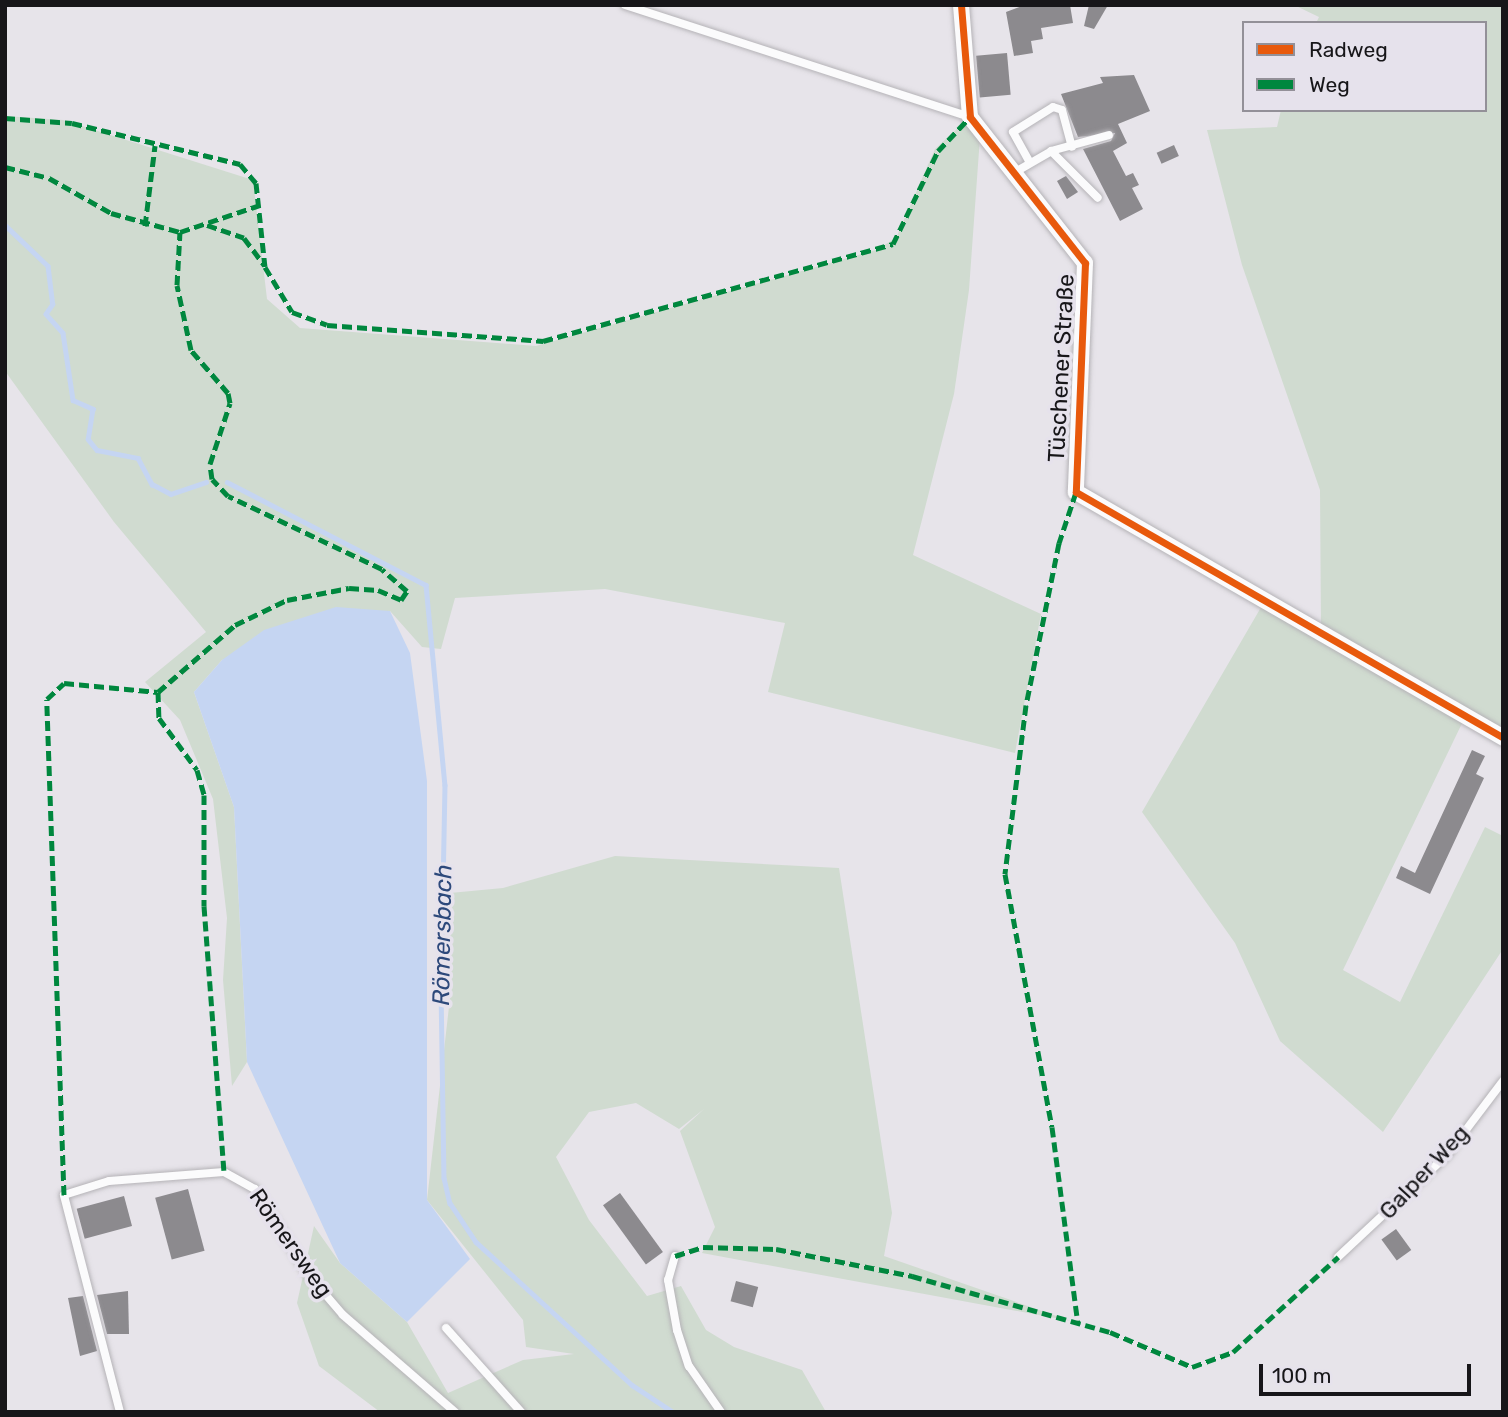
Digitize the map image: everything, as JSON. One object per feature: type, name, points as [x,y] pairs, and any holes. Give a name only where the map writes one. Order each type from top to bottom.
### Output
[{"type":"street","points":[[961,5],[970,117]]},
{"type":"street","name":"Tüschener Straße","points":[[970,117],[1023,166],[1085,263],[1076,492],[1503,738]]},
{"type":"lane","points":[[625,5],[970,117]]},
{"type":"lane","points":[[1072,148],[1062,110],[1053,107],[1013,132],[1023,166],[1051,151],[1072,148],[1109,135]]},
{"type":"lane","points":[[1051,151],[1098,198]]},
{"type":"lane","name":"Galper Weg","points":[[1338,1257],[1447,1156],[1503,1081]]},
{"type":"lane","name":"Römersweg","points":[[120,1412],[64,1195],[109,1181],[224,1172],[255,1189],[307,1273],[343,1315],[455,1412]]},
{"type":"lane","points":[[675,1256],[668,1280],[677,1330],[689,1366],[721,1412]]},
{"type":"lane","points":[[446,1328],[521,1412]]},
{"type":"shaded area","points":[[1294,5],[1503,5],[1503,733],[1467,713],[1343,970],[1400,1002],[1485,827],[1503,836],[1503,949],[1383,1132],[1280,1041],[1235,943],[1142,812],[1267,597],[1321,628],[1320,490],[1242,265],[1207,130],[1277,127],[1281,112],[1487,112],[1487,21],[1317,21],[1319,17]]},
{"type":"shaded area","points":[[5,116],[63,120],[253,180],[267,299],[300,328],[536,346],[876,250],[896,238],[935,149],[970,117],[980,137],[969,290],[954,394],[913,555],[1041,614],[1015,753],[768,692],[785,623],[605,589],[455,598],[441,649],[422,647],[390,611],[222,660],[194,692],[234,807],[247,1062],[232,1086],[223,980],[227,918],[213,799],[180,720],[145,682],[206,632],[114,522],[5,371]]},
{"type":"shaded area","points":[[615,856],[839,868],[892,1213],[884,1256],[1071,1321],[702,1253],[715,1227],[680,1131],[704,1109],[679,1129],[636,1103],[589,1112],[556,1157],[589,1220],[647,1296],[681,1286],[706,1330],[734,1347],[802,1370],[826,1412],[380,1412],[319,1366],[297,1303],[314,1226],[340,1263],[407,1322],[448,1393],[523,1360],[574,1354],[526,1347],[523,1320],[427,1200],[451,989],[450,893],[503,888]]},
{"type":"water","points":[[336,607],[390,611],[410,653],[427,781],[427,1200],[470,1259],[407,1322],[340,1263],[247,1062],[234,807],[194,692],[222,660],[264,630]]},
{"type":"building","points":[[1025,5],[1070,5],[1073,23],[1041,28],[1043,39],[1031,41],[1033,53],[1014,56],[1006,12]]},
{"type":"building","points":[[1089,5],[1108,5],[1094,29],[1084,26]]},
{"type":"building","points":[[1007,53],[1011,95],[980,98],[976,56]]},
{"type":"building","points":[[1134,75],[1150,111],[1118,124],[1127,143],[1113,151],[1126,176],[1133,173],[1139,185],[1132,188],[1143,209],[1120,221],[1083,149],[1111,141],[1115,133],[1078,137],[1061,94],[1103,83],[1100,77]]},
{"type":"building","points":[[1174,145],[1179,156],[1162,164],[1157,153]]},
{"type":"building","points":[[1066,176],[1078,192],[1067,199],[1057,181]]},
{"type":"building","points":[[1472,750],[1485,756],[1476,774],[1484,778],[1430,894],[1396,878],[1401,866],[1415,873]]},
{"type":"building","points":[[188,1189],[205,1251],[172,1260],[155,1198]]},
{"type":"building","points":[[620,1193],[663,1252],[646,1264],[603,1205]]},
{"type":"building","points":[[124,1196],[132,1226],[85,1239],[77,1209]]},
{"type":"building","points":[[1396,1229],[1411,1250],[1397,1261],[1381,1240]]},
{"type":"building","points":[[736,1281],[758,1287],[753,1307],[731,1301]]},
{"type":"building","points":[[128,1291],[129,1334],[107,1334],[97,1295]]},
{"type":"building","points":[[83,1296],[97,1351],[80,1356],[68,1298]]},
{"type":"waterway","points":[[5,225],[48,266],[53,304],[46,314],[63,333],[73,400],[93,409],[88,439],[97,450],[138,458],[152,484],[171,494],[206,482]]},
{"type":"waterway","name":"Römersbach","points":[[227,482],[426,585],[445,785],[441,988],[444,1178],[450,1203],[476,1242],[632,1385],[673,1412]]},
{"type":"marked path","points":[[5,118],[72,123],[240,164],[256,183],[265,267],[292,312],[327,325],[543,341],[893,244],[938,151],[970,117]]},
{"type":"marked path","points":[[145,226],[155,146]]},
{"type":"marked path","points":[[5,167],[49,178],[111,213],[180,232],[260,205]]},
{"type":"marked path","points":[[207,225],[244,238],[264,265]]},
{"type":"marked path","points":[[64,1195],[47,699],[64,683],[158,692],[235,625],[287,600],[349,588],[378,590],[401,600],[407,591],[382,569],[228,496],[212,479],[210,464],[230,403],[228,393],[191,350],[177,285],[180,232]]},
{"type":"marked path","points":[[1076,492],[1059,543],[1026,705],[1005,874],[1052,1127],[1078,1324]]},
{"type":"marked path","points":[[158,692],[159,718],[197,770],[204,795],[204,906],[224,1172]]},
{"type":"marked path","points":[[675,1256],[703,1247],[776,1249],[912,1276],[1110,1332],[1192,1367],[1233,1352],[1338,1257]]},
{"type":"cycle path","points":[[961,5],[970,117],[1085,263],[1076,492],[1503,738]]}]
